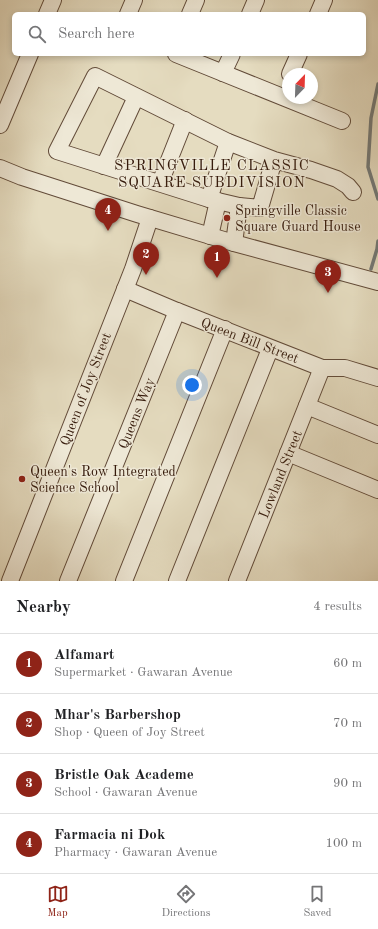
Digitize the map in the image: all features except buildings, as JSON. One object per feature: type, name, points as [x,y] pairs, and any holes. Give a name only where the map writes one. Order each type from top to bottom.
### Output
[{"type":"street","points":[[48,12],[53,0]]},
{"type":"street","points":[[129,12],[134,0]]},
{"type":"street","points":[[191,12],[196,0]]},
{"type":"street","points":[[251,12],[256,0]]},
{"type":"street","points":[[319,12],[324,0]]},
{"type":"street","points":[[0,125],[29,56]]},
{"type":"street","points":[[181,56],[279,97],[342,121]]},
{"type":"street","points":[[223,73],[231,56]]},
{"type":"street","points":[[293,68],[298,56]]},
{"type":"street","points":[[274,160],[260,208],[239,206],[214,200],[57,151],[95,76],[228,142],[274,160],[337,178],[348,186],[353,192]]},
{"type":"street","points":[[279,97],[282,91]]},
{"type":"street","points":[[104,166],[136,97]]},
{"type":"street","points":[[160,183],[185,120]]},
{"type":"street","points":[[210,236],[214,200],[228,142]]},
{"type":"street","points":[[0,168],[22,177],[150,218],[378,282]]},
{"type":"street","points":[[234,242],[239,206]]},
{"type":"street","name":"Queen of Joy Street","points":[[10,581],[133,269],[150,218]]},
{"type":"street","name":"Queen Bill Street","points":[[125,289],[270,349],[322,368],[345,368],[378,378]]},
{"type":"street","name":"Queens Way","points":[[68,581],[177,311]]},
{"type":"street","points":[[124,581],[225,330]]},
{"type":"street","points":[[177,581],[270,349]]},
{"type":"street","name":"Lowland Street","points":[[237,581],[322,368]]},
{"type":"street","points":[[307,406],[378,435]]},
{"type":"street","points":[[288,453],[378,490]]},
{"type":"waterway","points":[[378,84],[371,118],[368,167],[378,199]]},
{"type":"waterway","points":[[371,269],[378,241]]},
{"type":"place","name":"Springville Classic Square Guard House","points":[[227,218]]},
{"type":"place","name":"Farmacia ni Dok","points":[[108,231]]},
{"type":"place","name":"Mhar's Barbershop","points":[[146,275]]},
{"type":"place","name":"Alfamart","points":[[217,278]]},
{"type":"place","name":"Bristle Oak Academe","points":[[328,293]]},
{"type":"place","name":"Queen's Row Integrated Science School","points":[[22,479]]},
{"type":"district","name":"SPRINGVILLE CLASSIC SQUARE SUBDIVISION","points":[[212,174]]}]
